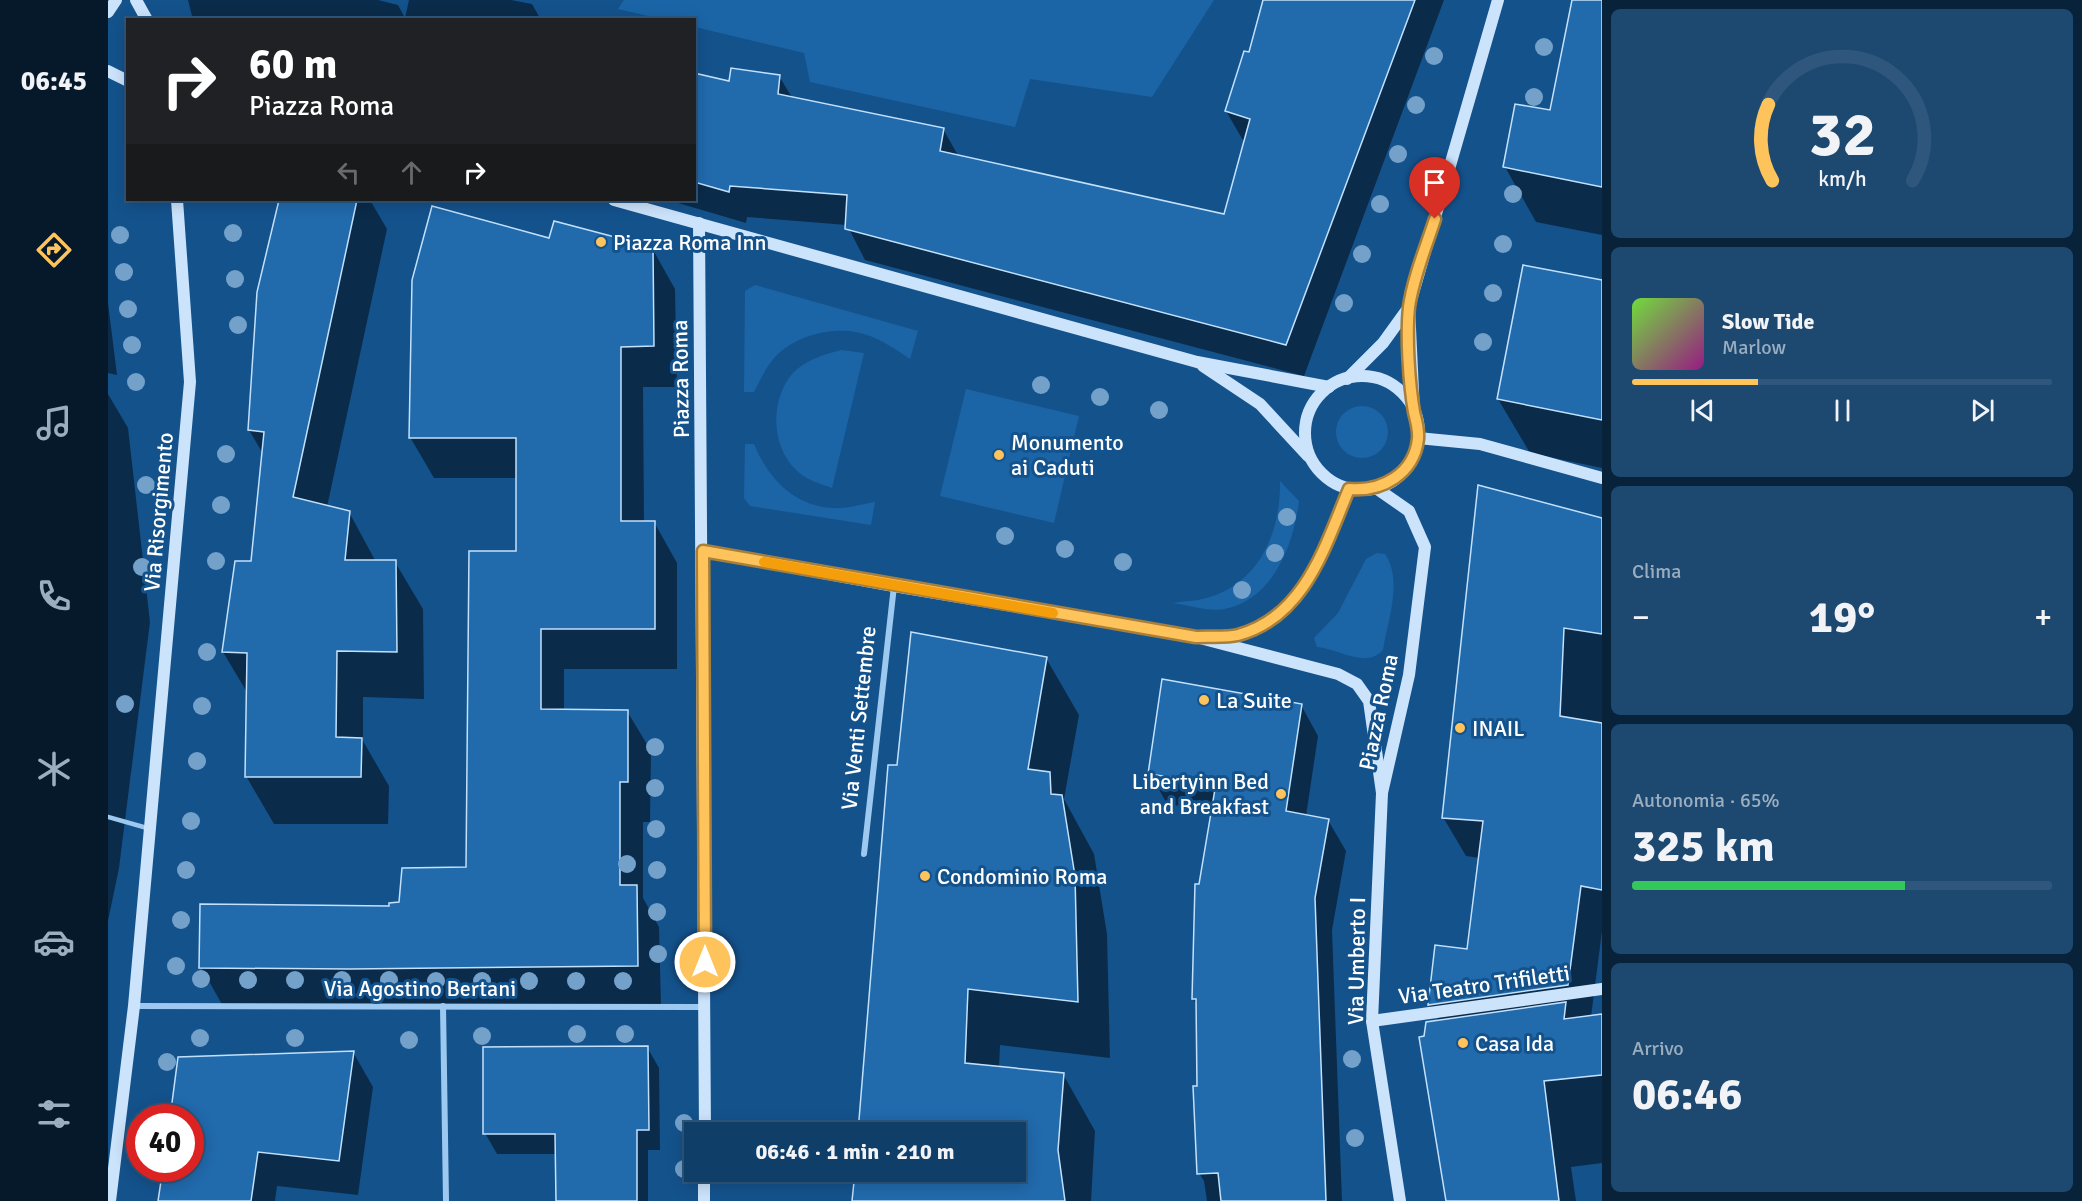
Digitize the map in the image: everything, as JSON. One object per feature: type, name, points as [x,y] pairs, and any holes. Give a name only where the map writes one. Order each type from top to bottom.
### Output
[{"type":"street","points":[[108,12],[116,0]]},
{"type":"street","points":[[136,0],[146,18]]},
{"type":"street","points":[[1197,362],[1260,404],[1327,478],[1349,489],[1376,488],[1392,481],[1405,470],[1414,455],[1418,438],[1414,412],[1409,307],[1498,0]]},
{"type":"street","points":[[108,71],[126,80]]},
{"type":"street","name":"Via Risorgimento","points":[[110,1201],[134,1006],[190,382],[177,201]]},
{"type":"street","points":[[618,201],[1197,362],[1329,387]]},
{"type":"street","name":"Piazza Roma","points":[[699,223],[703,551],[1196,637],[1338,674],[1357,684],[1370,701],[1383,793]]},
{"type":"street","points":[[1347,379],[1383,343],[1409,307]]},
{"type":"street","points":[[1311,459],[1306,443],[1305,427],[1317,397],[1329,387],[1347,379],[1363,376],[1379,379],[1406,397],[1414,412]]},
{"type":"street","points":[[1418,438],[1480,444],[1602,478]]},
{"type":"street","name":"Piazza Roma","points":[[1376,488],[1409,511],[1425,547],[1409,675],[1383,793]]},
{"type":"street","name":"Piazza Roma","points":[[1196,637],[1237,635],[1266,623],[1292,603],[1315,568],[1349,489]]},
{"type":"street","points":[[703,551],[705,1122]]},
{"type":"street","name":"Via Venti Settembre","points":[[864,854],[894,586]]},
{"type":"street","name":"Via Umberto I","points":[[1383,793],[1372,1021],[1400,1201]]},
{"type":"street","name":"Via Teatro Trifiletti","points":[[1372,1021],[1602,989]]},
{"type":"street","name":"Via Agostino Bertani","points":[[134,1006],[706,1007]]},
{"type":"street","points":[[443,1006],[446,1201]]},
{"type":"street","points":[[704,1182],[704,1201]]},
{"type":"lane","points":[[108,817],[150,828]]},
{"type":"shaded area","points":[[624,0],[1214,0],[1152,97],[1030,79],[1015,127],[810,82],[804,53],[696,27],[696,18],[657,18],[618,9]]},
{"type":"shaded area","points":[[755,285],[918,331],[910,359],[881,341],[858,332],[820,333],[795,342],[784,349],[769,365],[754,392],[744,392],[745,291]]},
{"type":"shaded area","points":[[841,350],[864,353],[832,488],[812,481],[792,466],[779,442],[776,415],[783,389],[794,372],[813,360]]},
{"type":"shaded area","points":[[966,389],[1079,416],[1054,523],[940,496]]},
{"type":"shaded area","points":[[1362,406],[1372,408],[1380,414],[1386,422],[1388,432],[1386,442],[1380,450],[1372,456],[1362,458],[1352,456],[1344,450],[1338,442],[1336,432],[1338,422],[1344,414],[1352,408]]},
{"type":"shaded area","points":[[745,444],[754,444],[775,479],[784,488],[806,502],[838,508],[875,502],[871,525],[750,506],[744,498]]},
{"type":"shaded area","points":[[1280,481],[1299,501],[1286,552],[1268,582],[1241,604],[1224,609],[1205,609],[1173,603],[1206,598],[1228,589],[1243,579],[1255,566],[1272,535],[1277,518]]},
{"type":"shaded area","points":[[1377,553],[1385,554],[1390,564],[1394,588],[1383,650],[1369,658],[1360,658],[1317,647],[1314,638],[1338,613],[1366,559]]},
{"type":"building","points":[[1263,0],[1415,0],[1286,345],[845,229],[847,195],[730,186],[729,192],[696,183],[696,73],[729,81],[731,68],[780,75],[778,94],[944,128],[940,151],[1224,214],[1250,119],[1225,111],[1244,51],[1249,52]]},
{"type":"building","points":[[1572,0],[1602,0],[1602,187],[1503,167],[1515,104],[1550,110]]},
{"type":"building","points":[[279,201],[357,201],[293,497],[350,511],[345,560],[396,560],[397,652],[337,651],[336,737],[362,738],[361,777],[245,777],[247,653],[222,652],[235,561],[251,561],[264,432],[248,430],[257,292]]},
{"type":"building","points":[[432,206],[549,238],[554,221],[653,247],[654,346],[621,347],[621,521],[655,521],[655,629],[541,629],[541,709],[628,710],[628,782],[620,782],[620,885],[637,885],[638,966],[199,968],[200,904],[389,906],[389,903],[399,902],[402,868],[466,867],[469,551],[516,551],[516,438],[409,438],[412,280]]},
{"type":"building","points":[[1523,265],[1602,280],[1602,420],[1497,399]]},
{"type":"building","points":[[1478,485],[1602,518],[1602,634],[1564,628],[1560,716],[1602,723],[1602,890],[1581,886],[1568,985],[1428,1005],[1435,945],[1467,949],[1483,821],[1442,818]]},
{"type":"building","points":[[911,632],[1047,657],[1028,769],[1050,772],[1051,794],[1062,795],[1075,876],[1078,1002],[968,989],[965,1063],[1064,1073],[1058,1150],[1065,1201],[852,1201],[854,1182],[1026,1182],[1026,1122],[859,1122],[888,765],[897,765]]},
{"type":"building","points":[[1162,679],[1302,704],[1286,811],[1329,819],[1315,898],[1326,1201],[1221,1201],[1218,1173],[1197,1174],[1193,1086],[1197,1086],[1196,999],[1192,999],[1195,884],[1199,884],[1216,783],[1148,774]]},
{"type":"building","points":[[1566,1002],[1564,1019],[1602,1014],[1602,1075],[1544,1081],[1559,1201],[1446,1201],[1419,1037],[1424,1036],[1426,1022]]},
{"type":"building","points":[[648,1046],[649,1130],[637,1130],[637,1201],[556,1201],[555,1134],[483,1134],[483,1047]]},
{"type":"building","points":[[354,1051],[339,1161],[258,1152],[251,1201],[158,1201],[161,1182],[204,1182],[204,1104],[172,1104],[178,1057]]},
{"type":"slow traffic","points":[[764,562],[1053,613]]},
{"type":"place","name":"Piazza Roma Inn","points":[[601,242]]},
{"type":"place","name":"Monumento ai Caduti","points":[[999,455]]},
{"type":"place","name":"La Suite","points":[[1204,700]]},
{"type":"place","name":"INAIL","points":[[1460,728]]},
{"type":"place","name":"Libertyinn Bed and Breakfast","points":[[1281,794]]},
{"type":"place","name":"Condominio Roma","points":[[925,876]]},
{"type":"place","name":"Casa Ida","points":[[1463,1043]]},
{"type":"route","points":[[705,962],[703,551],[1196,637],[1237,635],[1266,623],[1292,603],[1315,568],[1349,489],[1376,488],[1392,481],[1405,470],[1414,455],[1418,425],[1414,412],[1409,307],[1435,219]]}]
